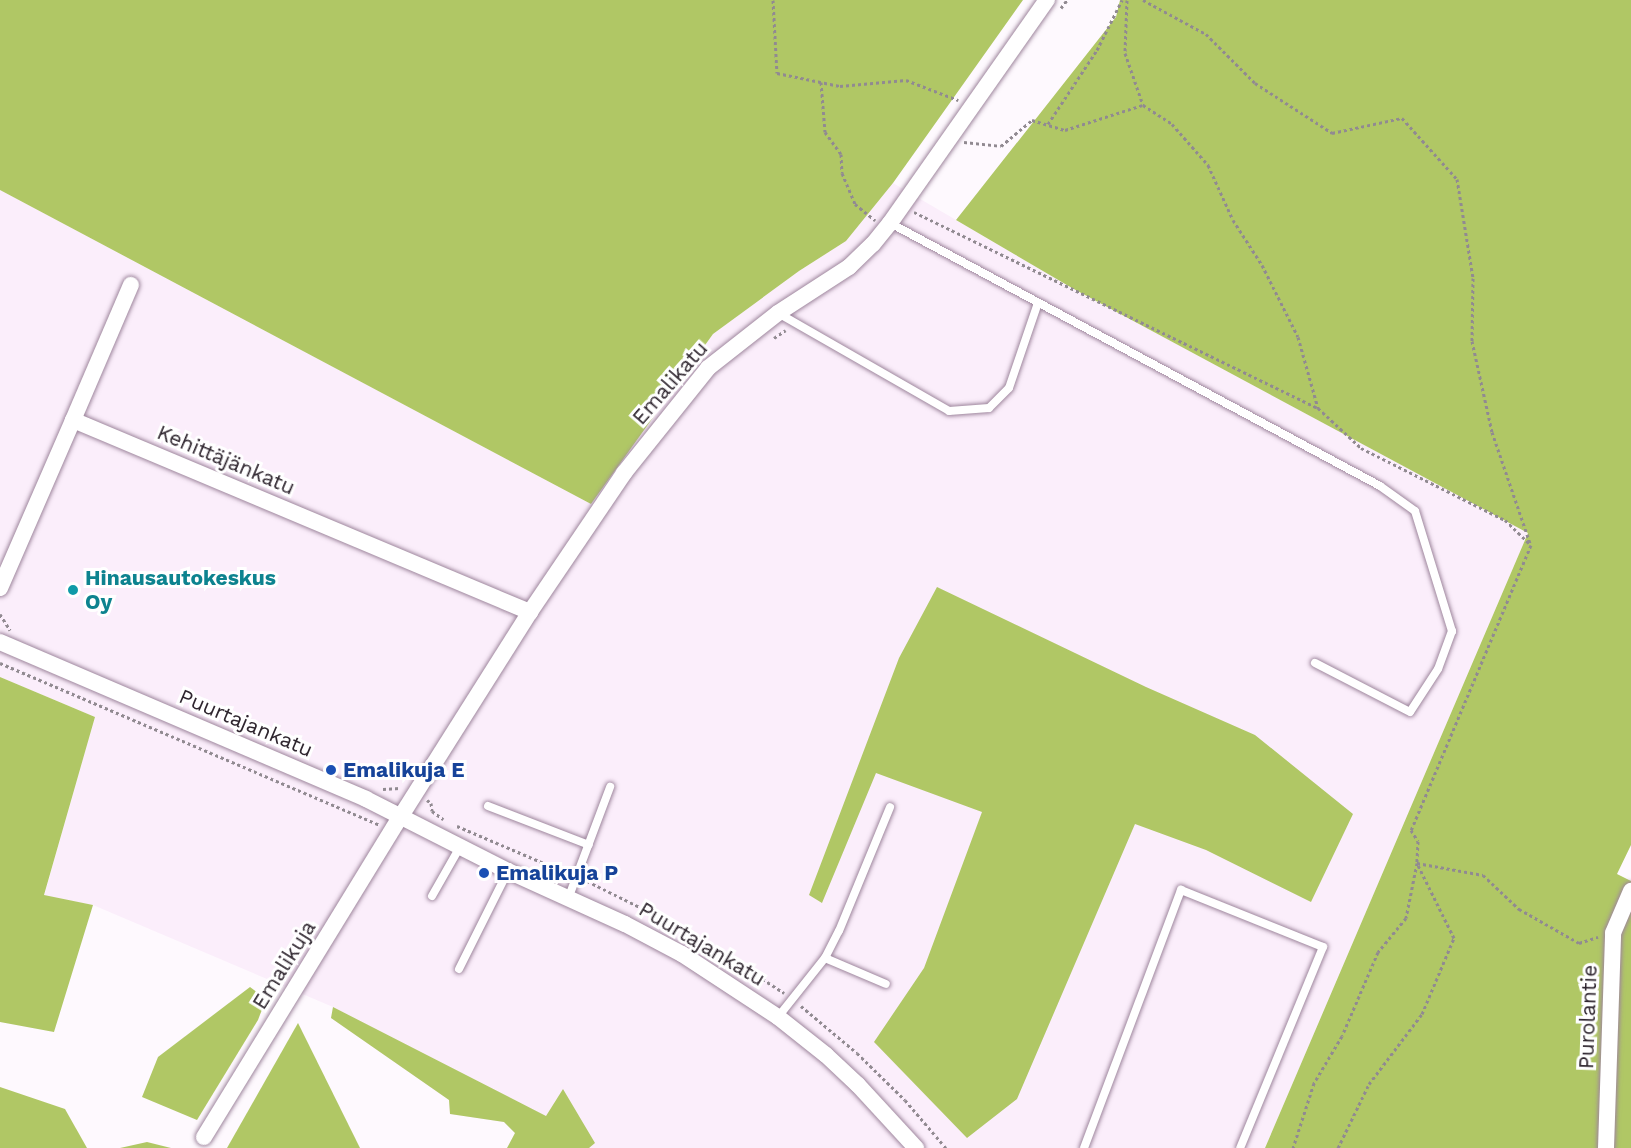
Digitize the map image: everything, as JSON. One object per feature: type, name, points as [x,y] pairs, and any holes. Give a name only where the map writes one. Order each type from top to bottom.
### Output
[{"type":"street","name":"Emalikatu","points":[[401,816],[530,612],[624,473],[690,389],[708,368],[778,313],[849,267],[893,227],[908,209],[971,105],[1054,5]]},
{"type":"street","points":[[0,588],[130,285]]},
{"type":"street","name":"Kehittäjänkatu","points":[[73,420],[530,612]]},
{"type":"street","name":"Puurtajankatu","points":[[0,642],[401,816],[508,872],[626,924],[681,954],[778,1017],[858,1085],[916,1148]]},
{"type":"street","name":"Emalikuja","points":[[204,1137],[401,816]]},
{"type":"street","name":"Purolantie","points":[[1606,1148],[1613,933],[1631,891]]},
{"type":"lane","points":[[893,227],[1380,486],[1415,511],[1452,632],[1438,669],[1410,712],[1315,663]]},
{"type":"lane","points":[[778,313],[949,411],[989,408],[1010,388],[1038,303]]},
{"type":"lane","points":[[568,899],[610,787]]},
{"type":"lane","points":[[488,806],[589,845]]},
{"type":"lane","points":[[778,1017],[825,958],[839,931],[890,807]]},
{"type":"lane","points":[[432,896],[460,847]]},
{"type":"lane","points":[[459,969],[508,872]]},
{"type":"lane","points":[[1084,1148],[1181,890],[1323,947],[1240,1148]]},
{"type":"lane","points":[[825,958],[885,984]]},
{"type":"path","points":[[773,0],[777,73],[840,86],[906,80],[971,105]]},
{"type":"path","points":[[1054,5],[1067,0]]},
{"type":"path","points":[[1124,0],[1125,53],[1143,105],[1172,124],[1208,165],[1233,220],[1262,265],[1298,337],[1318,408]]},
{"type":"path","points":[[1047,125],[1096,50],[1124,0]]},
{"type":"path","points":[[1143,0],[1206,34],[1255,83],[1332,133],[1402,118],[1457,179],[1473,278],[1472,342],[1492,432],[1531,545],[1411,830],[1418,841],[1418,864],[1407,918],[1378,952],[1342,1036],[1314,1083],[1293,1148]]},
{"type":"path","points":[[821,82],[825,132],[841,154],[842,173],[855,204],[893,227],[908,209],[920,203]]},
{"type":"path","points":[[970,133],[963,142],[1001,146],[1032,120],[1065,130],[1143,105]]},
{"type":"path","points":[[908,209],[1318,408],[1361,448],[1505,520],[1531,545]]},
{"type":"path","points":[[769,341],[796,323]]},
{"type":"path","points":[[0,663],[392,831]]},
{"type":"path","points":[[431,803],[435,794]]},
{"type":"path","points":[[1418,864],[1483,875],[1519,909],[1579,943],[1613,933]]},
{"type":"path","points":[[1338,1148],[1370,1084],[1422,1014],[1454,938],[1418,864]]},
{"type":"shaded area","points":[[893,183],[1072,288],[1528,533],[1265,1148],[507,1148],[515,1133],[504,1122],[450,1114],[449,1100],[331,1018],[333,1007],[93,905],[44,896],[95,717],[0,677],[0,190],[591,504],[713,334],[799,271],[846,241]]},
{"type":"green space","points":[[0,0],[1023,0],[893,183],[846,241],[799,271],[713,334],[591,504],[0,190]]},
{"type":"green space","points":[[1120,0],[1631,0],[1631,845],[1617,874],[1631,881],[1631,1148],[1265,1148],[1528,533],[1072,288],[956,220],[1116,17]]},
{"type":"green space","points":[[937,587],[1146,687],[1255,735],[1353,814],[1311,902],[1206,850],[1135,824],[1017,1099],[967,1138],[874,1042],[924,968],[982,812],[876,773],[822,903],[809,895],[899,658]]},
{"type":"green space","points":[[0,677],[95,717],[44,895],[93,905],[54,1032],[0,1022]]},
{"type":"green space","points":[[250,987],[266,999],[258,1020],[197,1120],[142,1097],[158,1057]]},
{"type":"green space","points":[[333,1007],[546,1116],[563,1089],[595,1143],[589,1148],[507,1148],[515,1133],[504,1122],[450,1114],[449,1100],[331,1018]]},
{"type":"green space","points":[[298,1023],[360,1148],[227,1148]]},
{"type":"green space","points":[[0,1087],[65,1109],[87,1148],[0,1148]]},
{"type":"green space","points":[[147,1142],[171,1148],[120,1148]]},
{"type":"place","name":"Hinausautokeskus Oy","points":[[73,590]]},
{"type":"place","name":"Emalikuja E","points":[[331,770]]},
{"type":"place","name":"Emalikuja P","points":[[484,873]]}]
